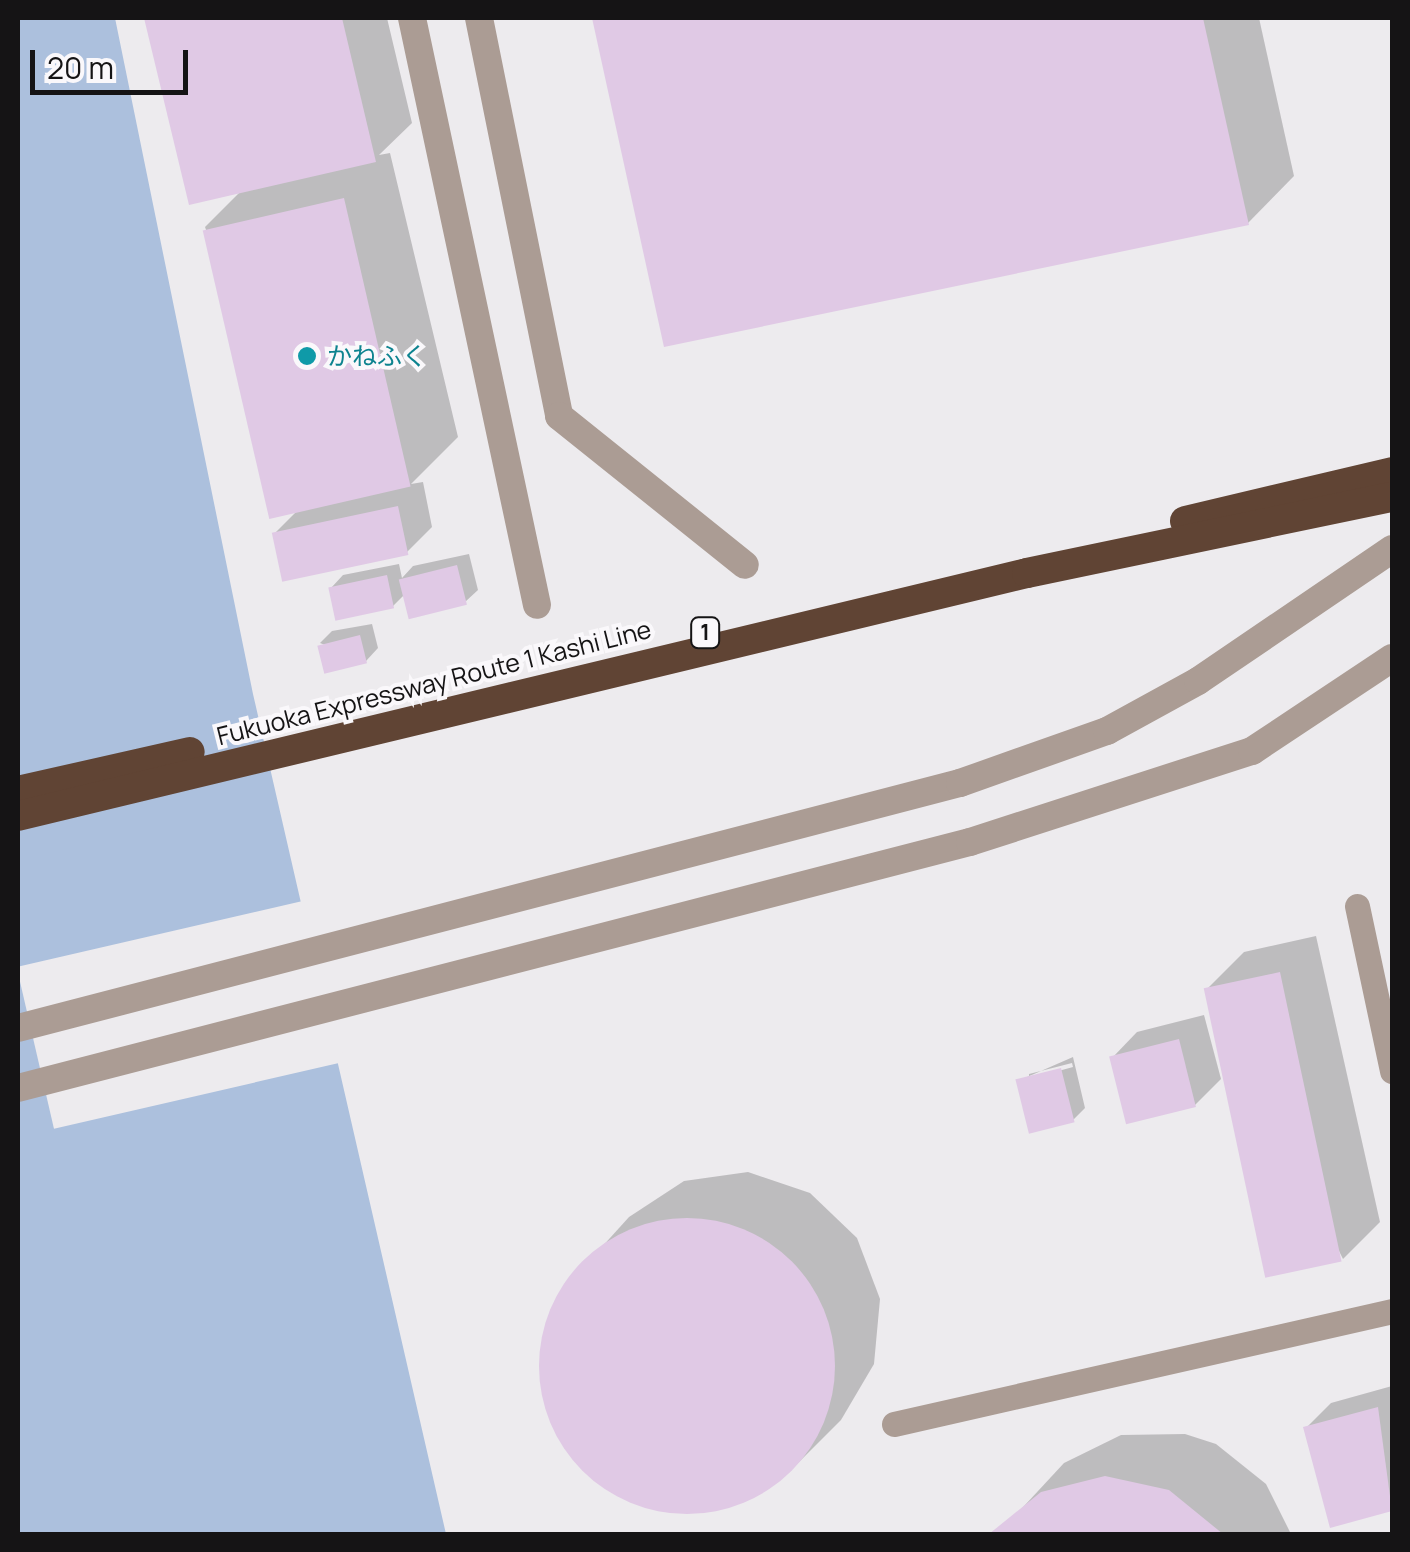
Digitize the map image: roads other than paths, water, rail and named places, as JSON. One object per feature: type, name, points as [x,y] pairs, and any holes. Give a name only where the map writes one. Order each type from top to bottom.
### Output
[{"type":"highway","name":"Fukuoka Expressway Route 1 Kashi Line","points":[[18,816],[1008,578],[1358,506],[1391,484]]},
{"type":"highway","name":"Fukuoka Expressway Route 1 Kashi Line","points":[[18,791],[1391,484]]},
{"type":"street","points":[[412,18],[537,605]]},
{"type":"street","points":[[478,18],[559,416],[745,566]]},
{"type":"street","points":[[18,1028],[960,783],[1107,731],[1198,681],[1392,549]]},
{"type":"street","points":[[18,1088],[970,842],[1252,751],[1392,658]]},
{"type":"lane","points":[[1357,906],[1392,1071]]},
{"type":"lane","points":[[894,1424],[1392,1312]]},
{"type":"water","points":[[18,18],[115,18],[253,694],[446,1534],[18,1534]]},
{"type":"place","name":"かねふく","points":[[307,356]]}]
